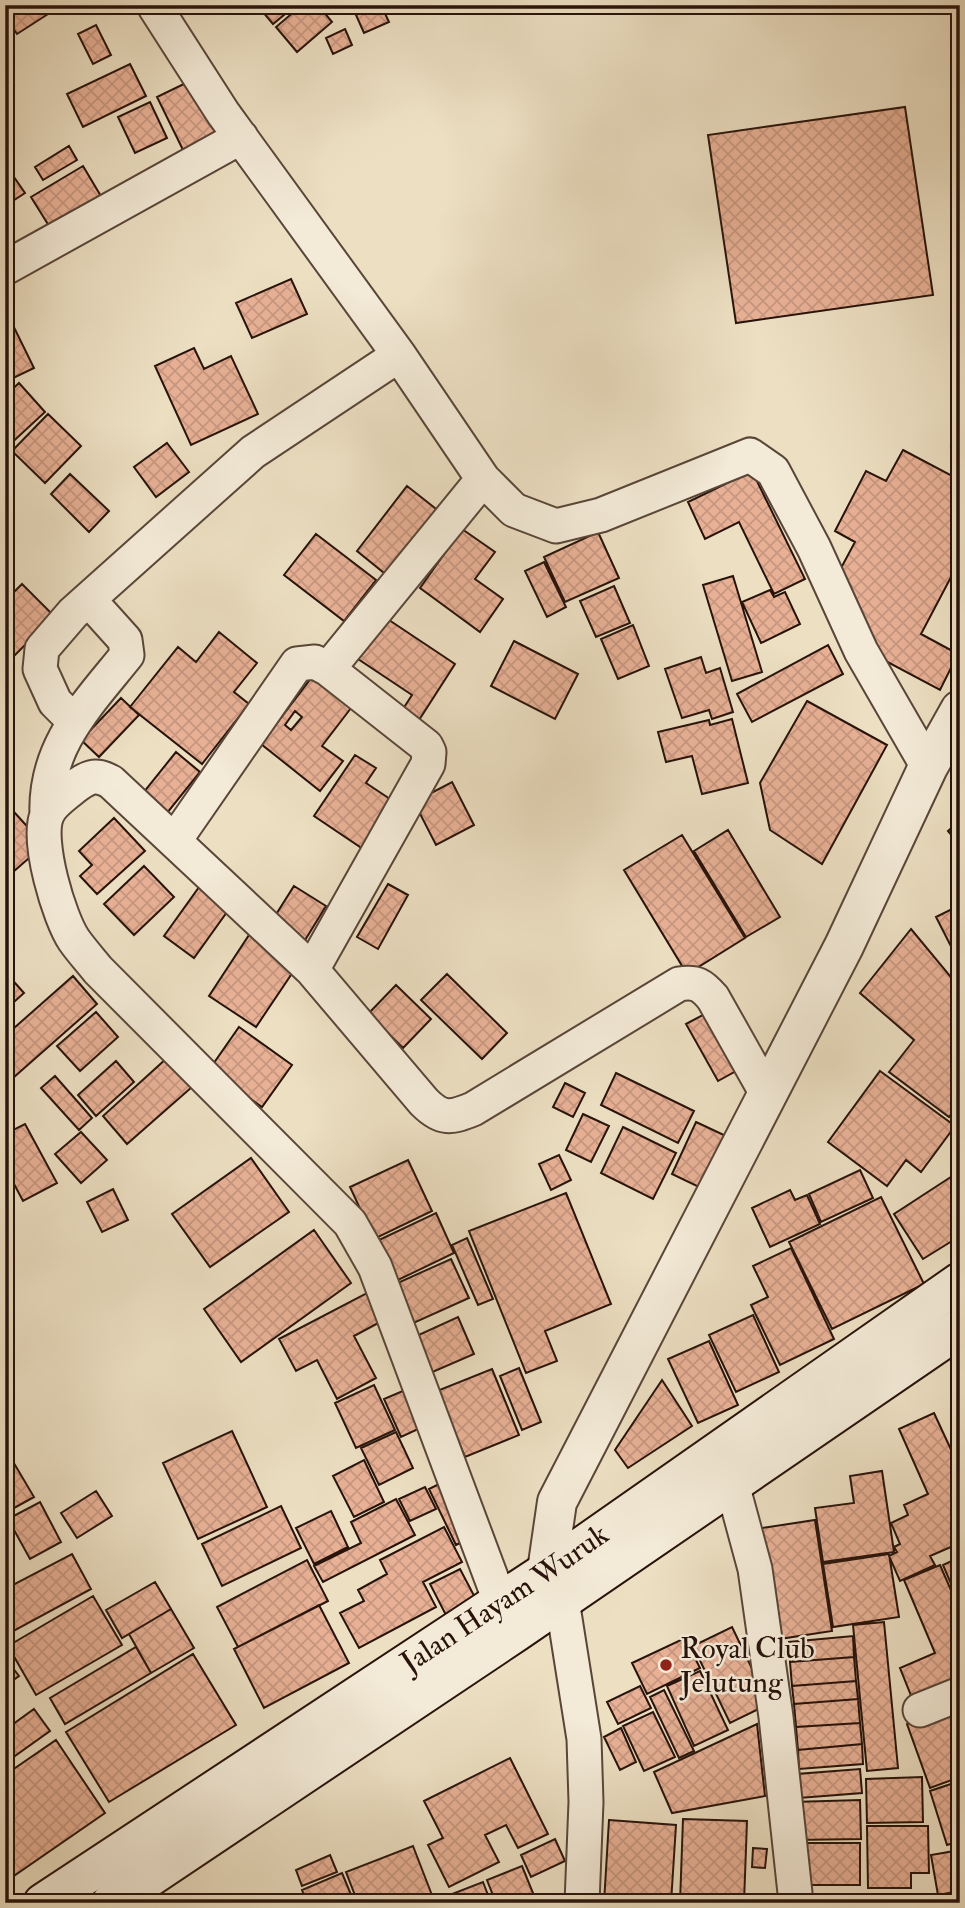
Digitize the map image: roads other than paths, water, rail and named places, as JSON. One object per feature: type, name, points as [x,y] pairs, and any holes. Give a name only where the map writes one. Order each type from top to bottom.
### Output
[{"type":"main road","points":[[554,1586],[557,1502],[844,946],[928,767],[960,710]]},
{"type":"main road","name":"Jalan Hayam Wuruk","points":[[111,1903],[554,1586],[960,1282]]},
{"type":"main road","name":"Jalan Hayam Wuruk","points":[[554,1586],[732,1484],[960,1328]]},
{"type":"main road","name":"Jalan Hayam Wuruk","points":[[43,1903],[508,1617]]},
{"type":"street","points":[[155,7],[241,137],[399,355],[483,479],[513,510],[556,526],[601,515],[750,455],[759,459],[773,471],[814,548],[861,651],[928,767]]},
{"type":"street","points":[[5,268],[241,137]]},
{"type":"street","points":[[75,721],[55,702],[47,689],[40,669],[42,649],[89,600],[253,452],[399,355]]},
{"type":"street","points":[[328,669],[483,479]]},
{"type":"street","points":[[89,600],[125,640],[127,655],[75,721],[58,750],[46,793],[45,836],[51,879],[73,939],[98,970],[350,1223],[375,1267],[508,1617]]},
{"type":"street","points":[[175,840],[297,664],[314,662],[328,669],[426,746],[428,764],[312,970]]},
{"type":"street","points":[[47,815],[61,797],[89,777],[99,776],[111,782],[312,970],[424,1102],[439,1115],[456,1116],[473,1109],[679,984],[692,982],[702,985],[713,998],[767,1094]]},
{"type":"street","points":[[732,1484],[755,1569],[776,1717],[795,1893]]},
{"type":"street","points":[[554,1586],[584,1739],[586,1802],[582,1903]]},
{"type":"street","points":[[920,1710],[960,1694]]},
{"type":"place","name":"Royal Club Jelutung","points":[[666,1665]]}]
